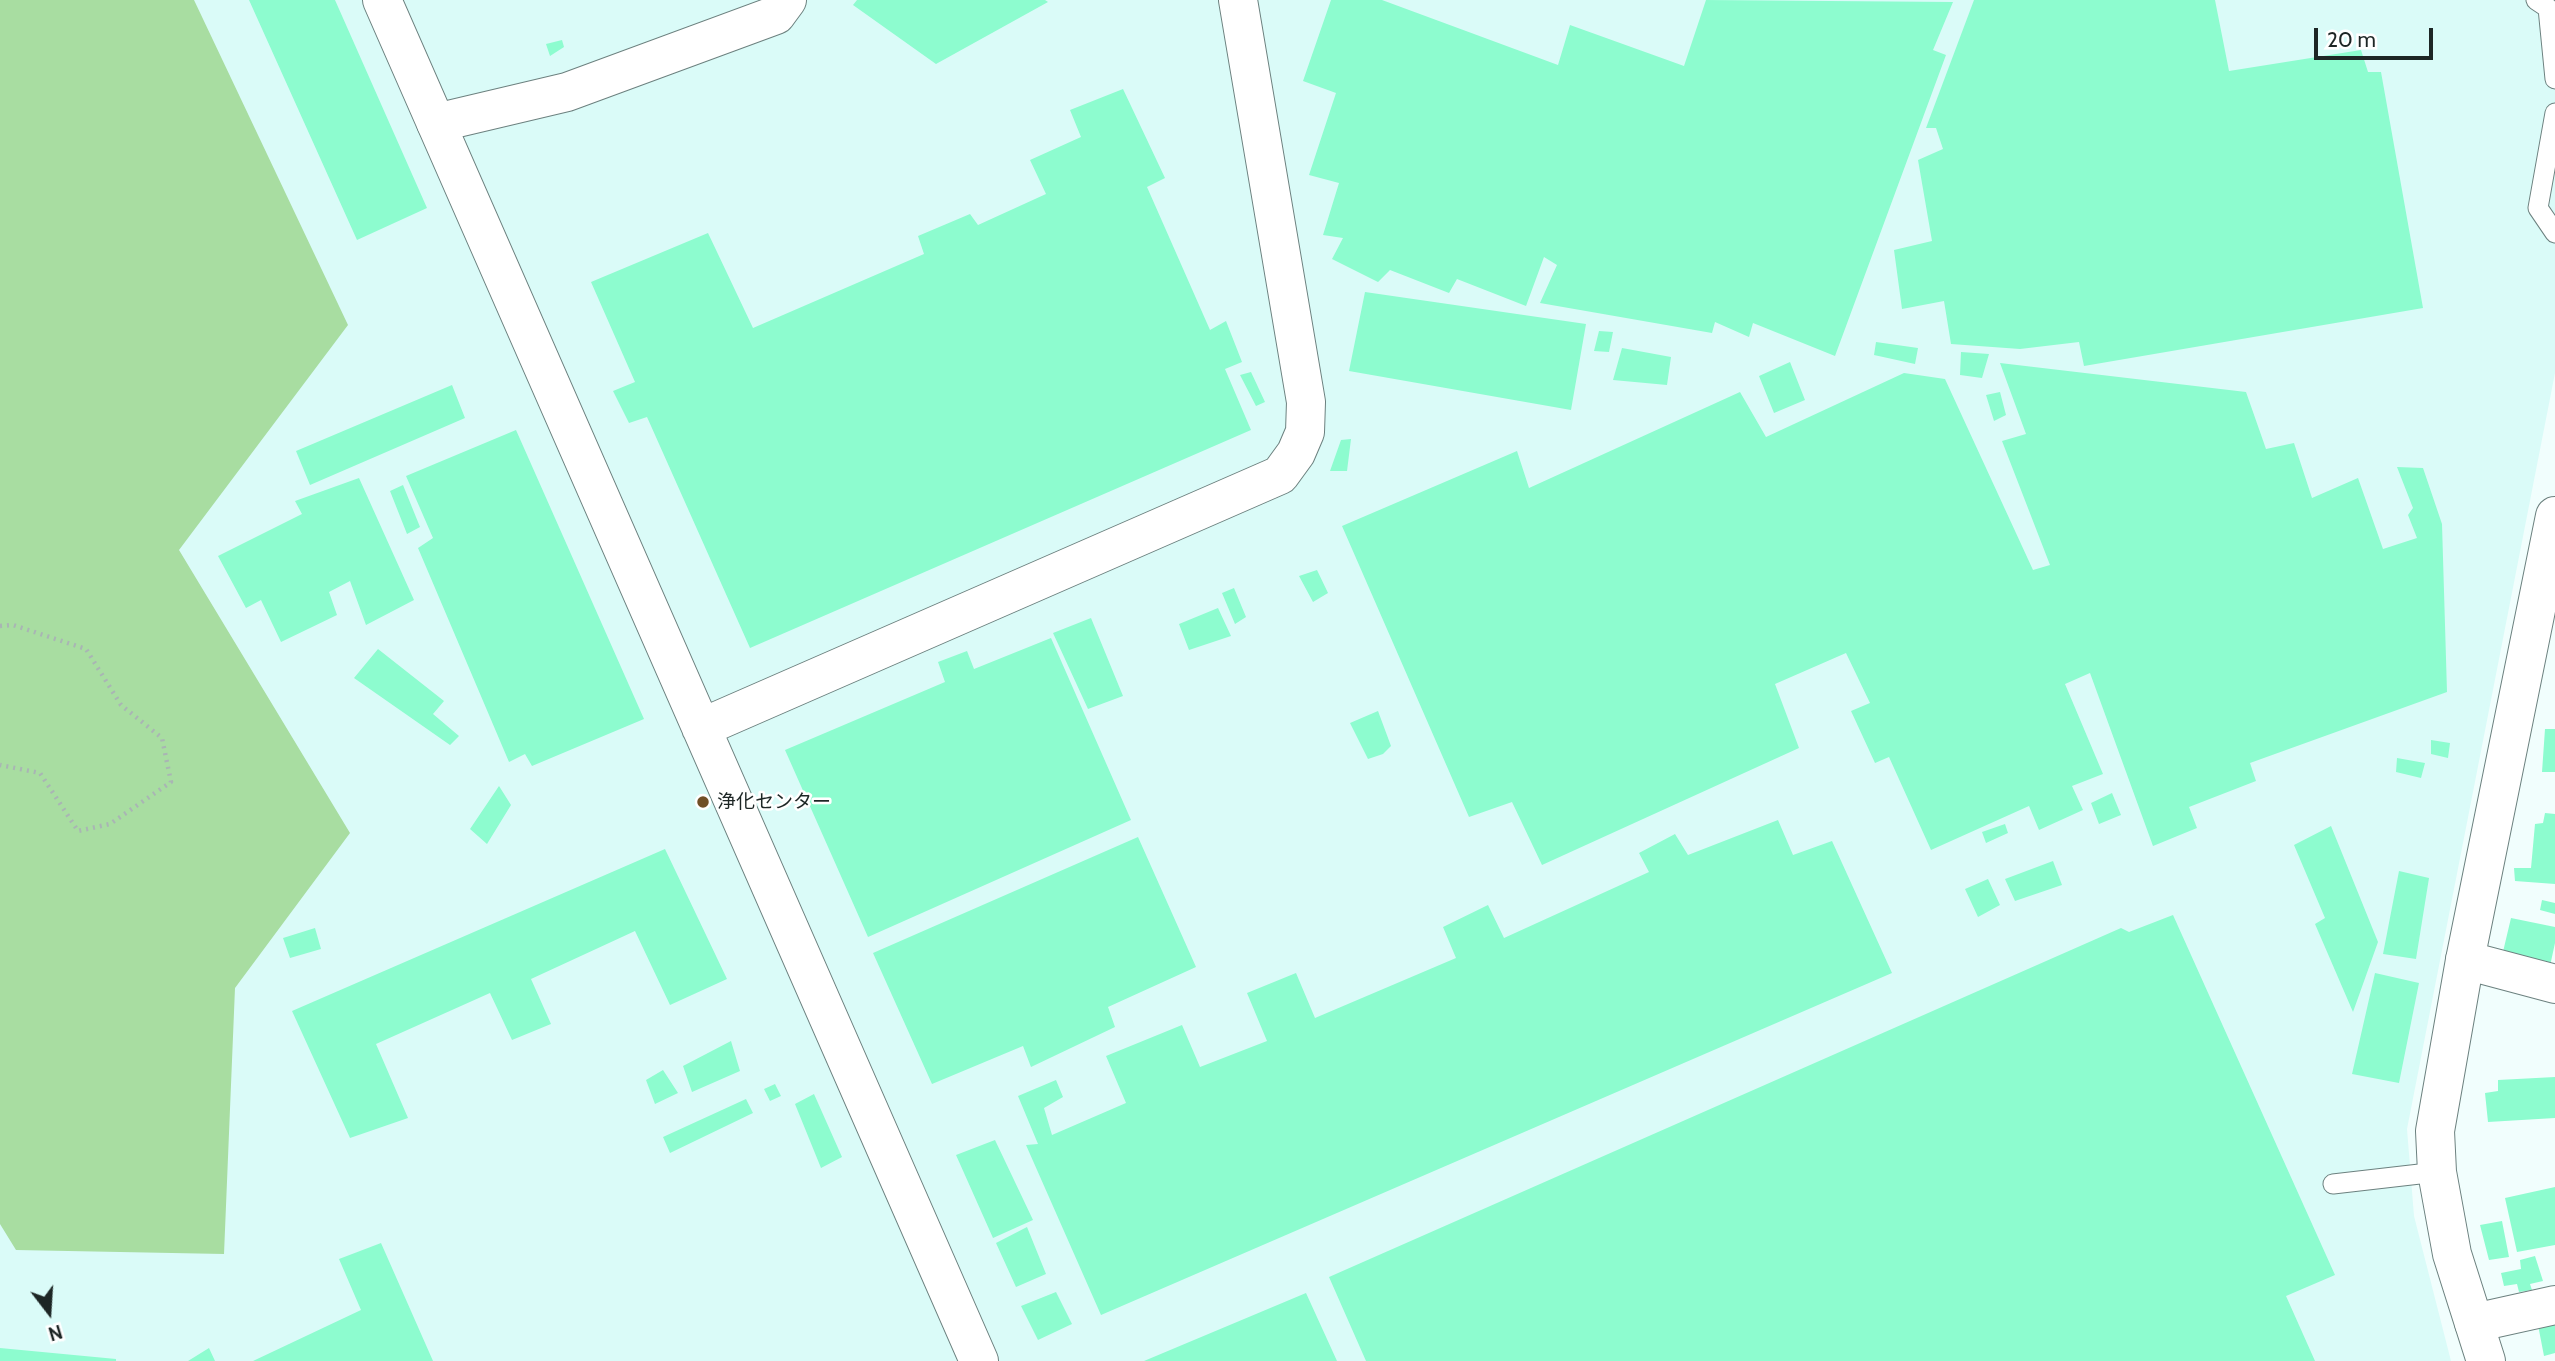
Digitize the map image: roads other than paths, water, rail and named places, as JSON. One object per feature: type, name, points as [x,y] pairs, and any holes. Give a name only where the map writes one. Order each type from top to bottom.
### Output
[{"type":"street","points":[[382,0],[979,1361]]},
{"type":"street","points":[[436,123],[567,92],[776,15],[787,0]]},
{"type":"street","points":[[701,728],[1280,475],[1296,453],[1305,432],[1306,402],[1238,0]]},
{"type":"street","points":[[2486,1361],[2452,1254],[2438,1172],[2435,1131],[2465,960],[2555,516]]},
{"type":"street","points":[[2465,960],[2555,984]]},
{"type":"street","points":[[2474,1323],[2555,1305]]},
{"type":"lane","points":[[2536,0],[2548,8],[2555,79]]},
{"type":"lane","points":[[2555,113],[2538,208],[2555,233]]},
{"type":"lane","points":[[2333,1184],[2438,1172]]},
{"type":"place","name":"浄化センター","points":[[703,802]]}]
